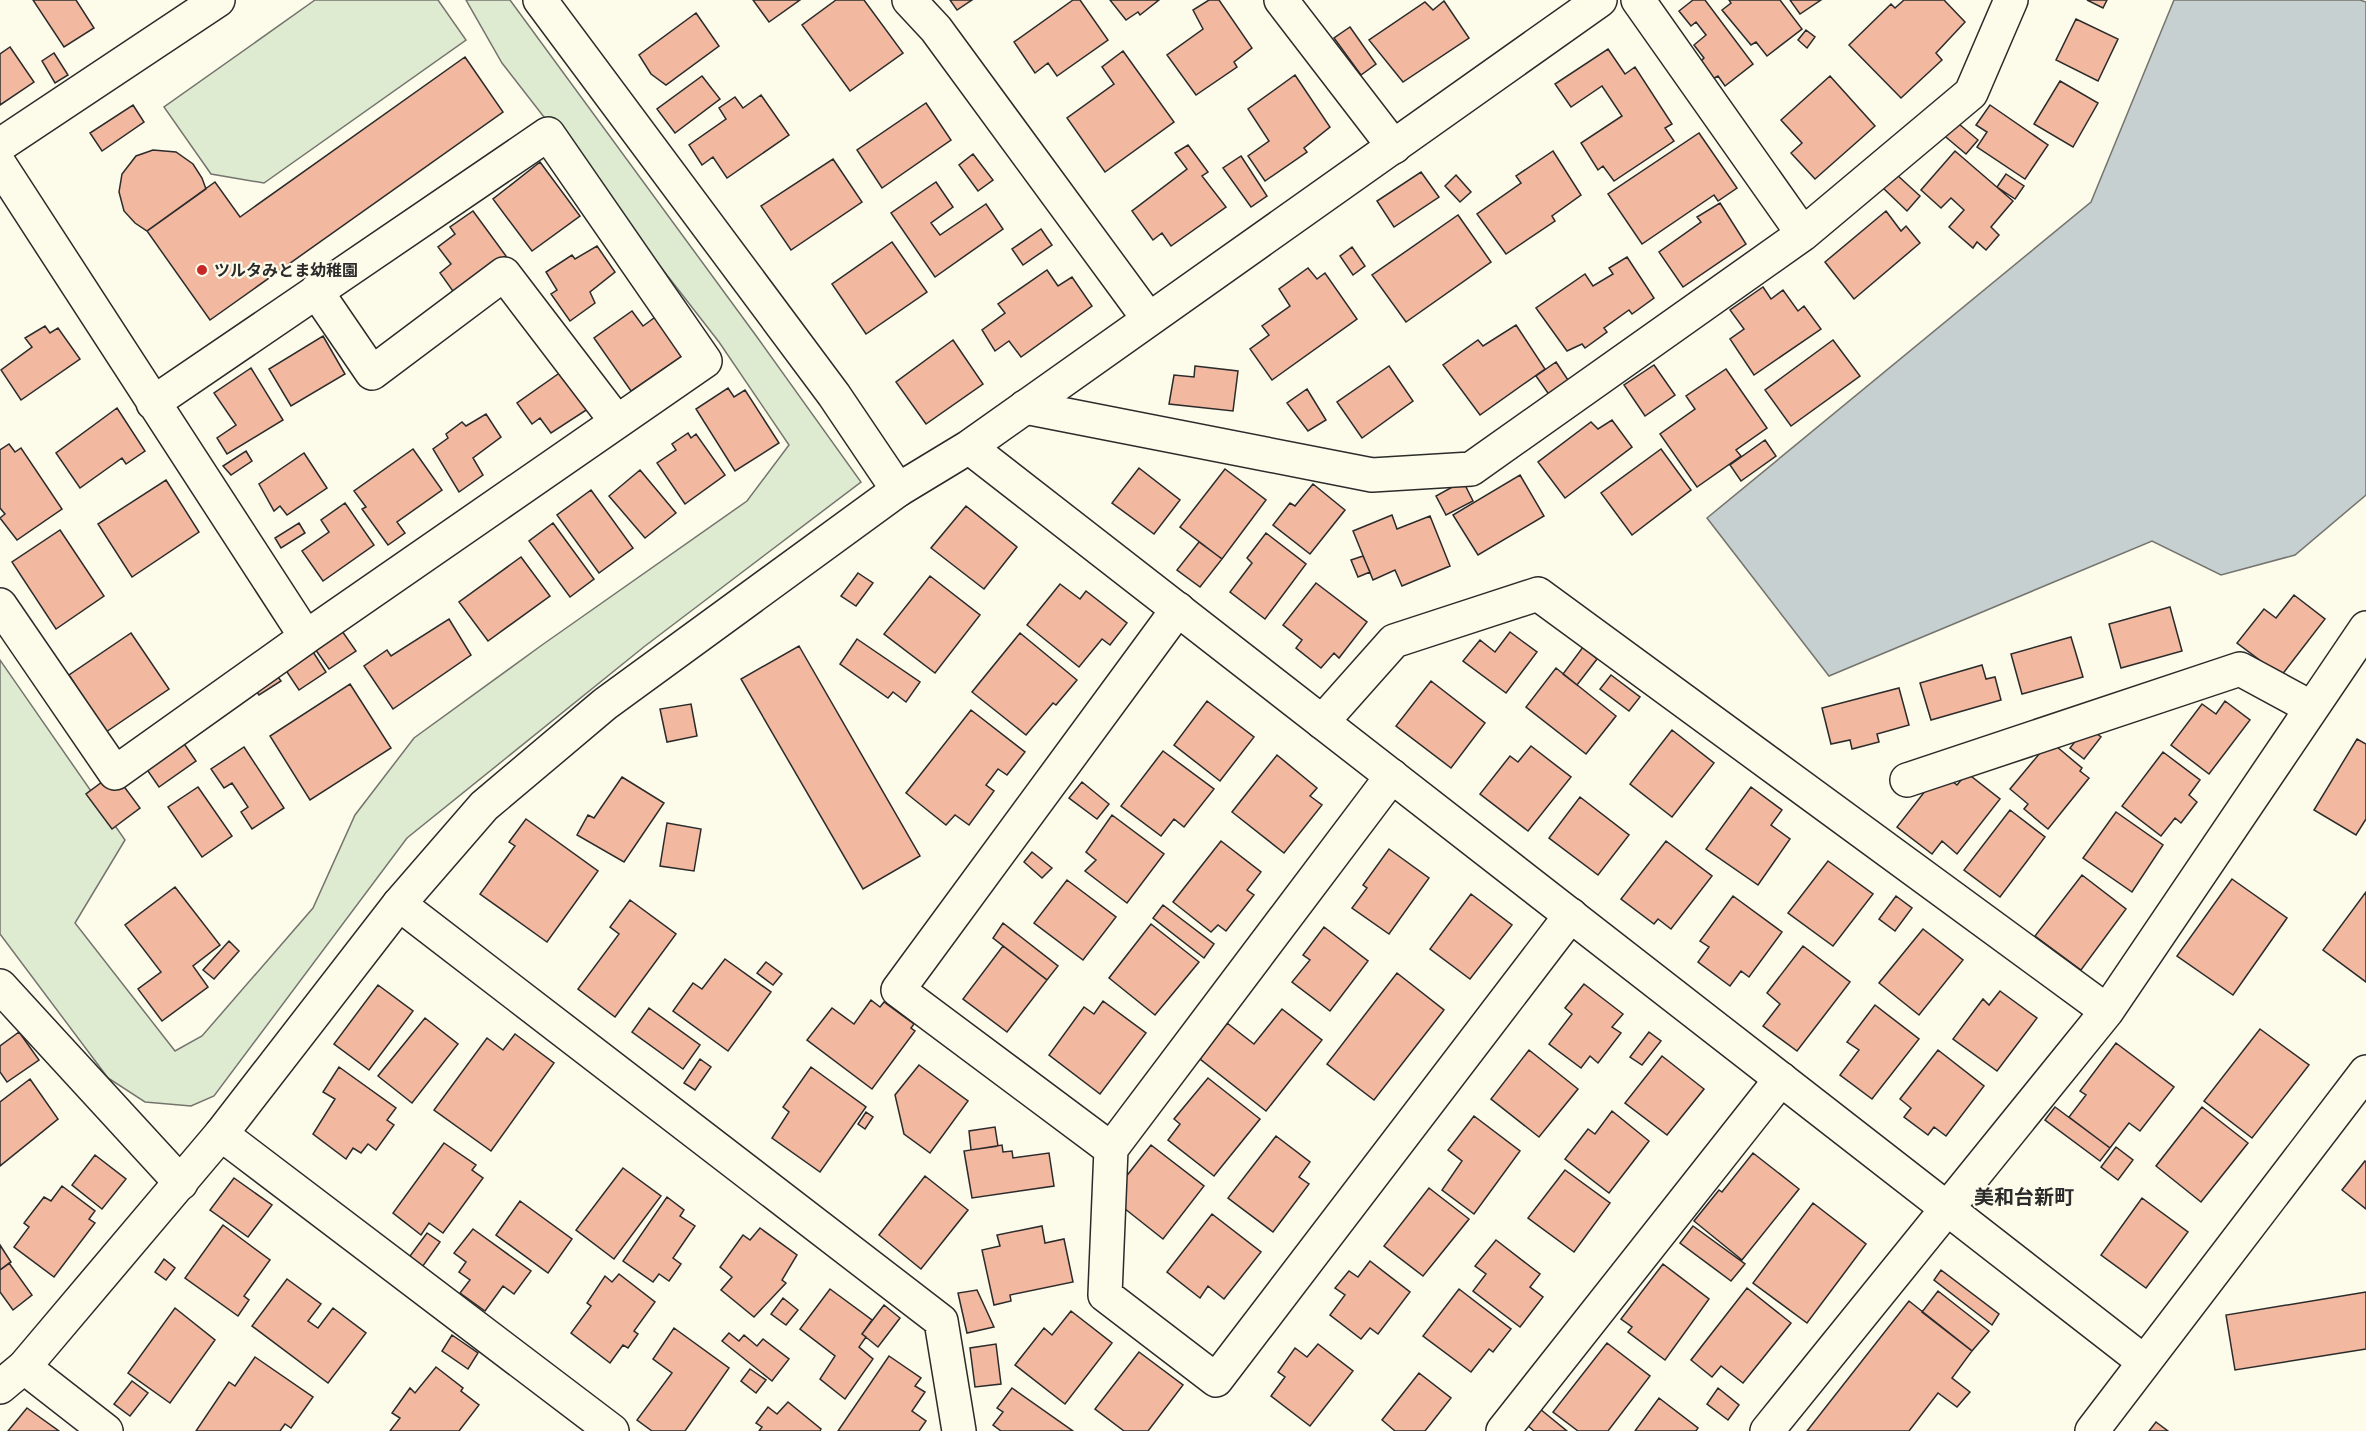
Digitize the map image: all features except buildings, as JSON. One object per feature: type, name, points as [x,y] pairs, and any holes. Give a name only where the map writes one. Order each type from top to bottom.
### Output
[{"type":"street","points":[[0,145],[218,0]]},
{"type":"street","points":[[540,0],[834,395],[898,490]]},
{"type":"street","points":[[909,0],[936,29],[1148,318]]},
{"type":"street","points":[[1281,0],[1394,147]]},
{"type":"street","points":[[106,1431],[12,1377],[181,1183],[399,904],[484,806],[597,711],[898,490],[969,447],[1600,0]]},
{"type":"street","points":[[1638,0],[1803,234]]},
{"type":"street","points":[[1025,407],[1371,475],[1471,469],[1803,234],[1971,93],[2011,0]]},
{"type":"street","points":[[0,605],[115,773],[306,637],[705,361],[548,134],[153,403]]},
{"type":"street","points":[[0,165],[306,637]]},
{"type":"street","points":[[316,291],[372,373],[504,274],[617,422]]},
{"type":"street","points":[[969,447],[2143,1361]]},
{"type":"street","points":[[1322,722],[1394,641],[1538,594],[2107,1011]]},
{"type":"street","points":[[1110,1149],[897,990],[1178,609]]},
{"type":"street","points":[[1767,1431],[2107,1011],[2366,627]]},
{"type":"street","points":[[1907,780],[2240,669],[2312,708]]},
{"type":"street","points":[[1392,776],[1110,1149],[1105,1295],[1216,1380],[1571,915]]},
{"type":"street","points":[[399,904],[941,1321],[959,1431]]},
{"type":"street","points":[[0,986],[181,1183]]},
{"type":"street","points":[[2092,1431],[2143,1361],[2366,1072]]},
{"type":"street","points":[[1503,1431],[1781,1079]]},
{"type":"street","points":[[221,1134],[612,1431]]},
{"type":"green space","points":[[315,0],[438,0],[466,40],[264,183],[211,174],[164,107]]},
{"type":"green space","points":[[466,0],[510,0],[861,482],[645,646],[407,838],[214,1096],[191,1106],[145,1102],[108,1078],[0,934],[0,660],[125,840],[75,923],[175,1051],[202,1036],[313,908],[355,815],[414,738],[747,501],[789,445],[719,342],[502,63]]},
{"type":"shaded area","points":[[2174,0],[2360,0],[2366,2],[2366,495],[2295,555],[2221,575],[2152,541],[1829,676],[1707,518],[2091,202]]},
{"type":"place","name":"ツルタみとま幼稚園","points":[[202,270]]},
{"type":"district","name":"美和台新町","points":[[2024,1197]]}]
